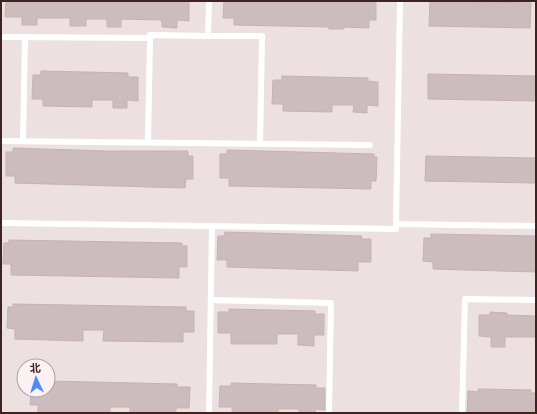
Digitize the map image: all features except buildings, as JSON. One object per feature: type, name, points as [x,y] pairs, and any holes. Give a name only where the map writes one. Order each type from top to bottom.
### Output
[{"type":"lane","points":[[208,36],[209,1]]},
{"type":"lane","points":[[1,223],[396,229],[400,1]]},
{"type":"lane","points":[[148,142],[150,35],[262,36],[260,144]]},
{"type":"lane","points":[[1,37],[150,38]]},
{"type":"lane","points":[[23,141],[24,37]]},
{"type":"lane","points":[[1,141],[370,145]]},
{"type":"lane","points":[[396,224],[536,226]]},
{"type":"lane","points":[[209,413],[212,227]]},
{"type":"lane","points":[[462,413],[465,299],[536,300]]},
{"type":"lane","points":[[211,300],[331,303],[328,413]]}]
